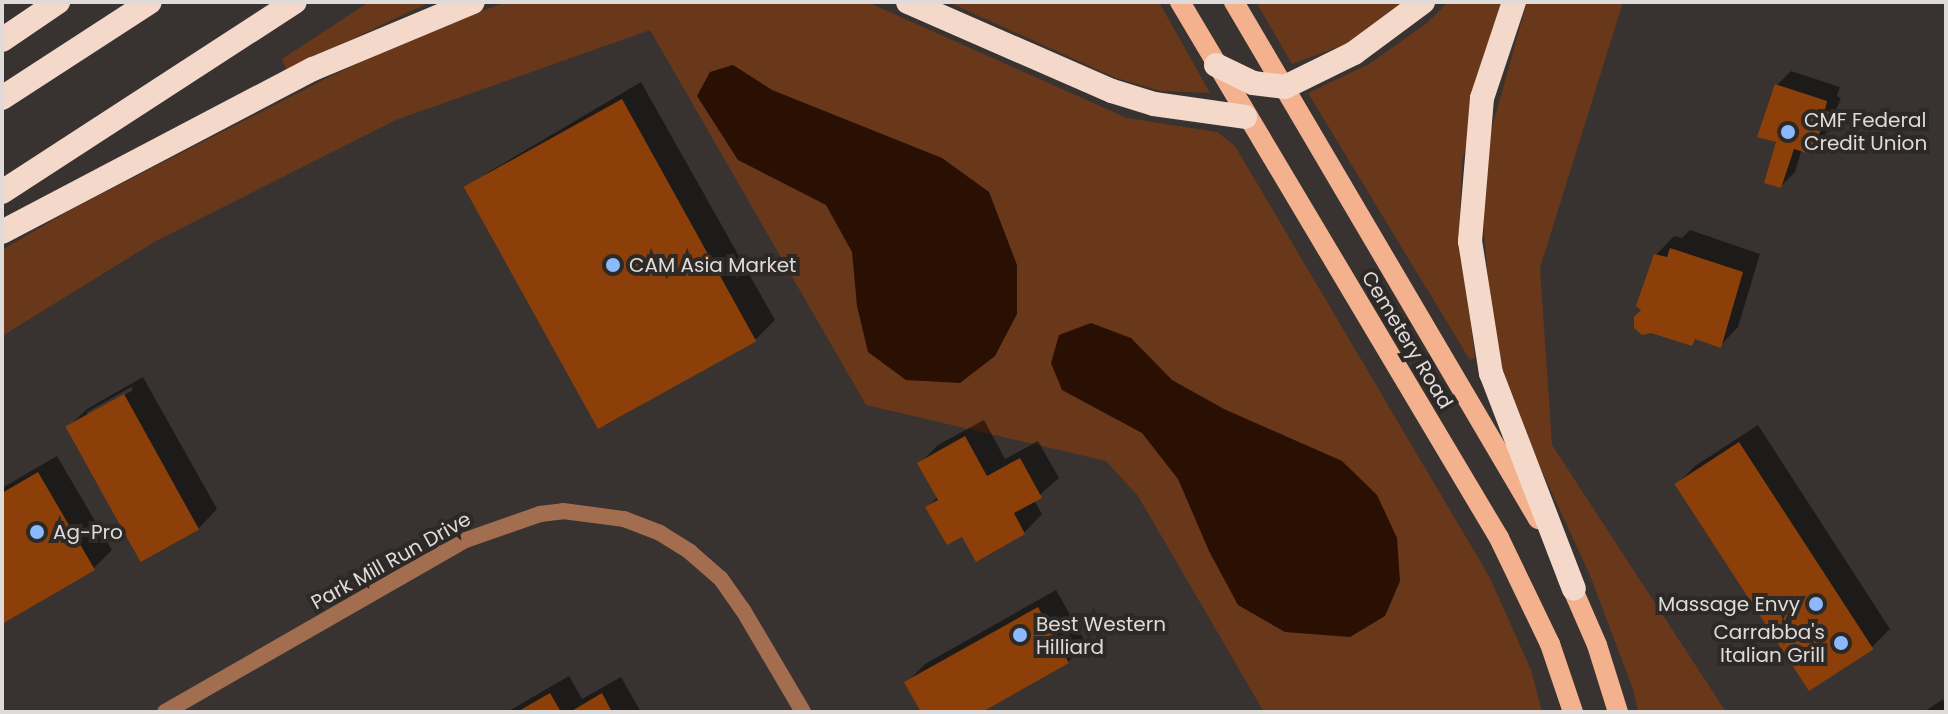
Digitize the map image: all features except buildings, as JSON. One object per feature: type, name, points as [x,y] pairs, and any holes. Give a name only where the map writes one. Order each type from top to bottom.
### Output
[{"type":"highway","points":[[2,40],[58,2]]},
{"type":"highway","points":[[2,98],[150,2]]},
{"type":"highway","points":[[2,192],[295,2]]},
{"type":"highway","points":[[2,232],[313,69],[473,2]]},
{"type":"highway","points":[[908,2],[1112,91],[1154,104],[1245,117]]},
{"type":"highway","points":[[1216,65],[1253,83],[1285,87],[1354,53],[1423,2]]},
{"type":"highway","points":[[1514,2],[1482,98],[1470,241],[1491,373],[1574,589]]},
{"type":"main road","name":"Cemetery Road","points":[[1180,2],[1245,117],[1499,538],[1550,644],[1573,712]]},
{"type":"main road","name":"Cemetery Road","points":[[1234,2],[1538,519],[1574,589],[1597,645],[1618,712]]},
{"type":"street","name":"Park Mill Run Drive","points":[[165,712],[463,541],[527,518],[563,511],[624,519],[660,533],[690,552],[721,579],[736,600],[803,712]]},
{"type":"shaded area","points":[[369,2],[430,2],[287,70],[282,59]]},
{"type":"shaded area","points":[[506,2],[867,2],[1127,118],[1217,132],[1235,146],[1490,578],[1531,670],[1542,712],[1264,712],[1138,496],[1106,461],[866,405],[650,30],[396,120],[156,241],[2,336],[2,250],[72,209],[331,76],[436,28]]},
{"type":"shaded area","points":[[948,2],[1159,2],[1210,93],[1161,91],[1116,78]]},
{"type":"shaded area","points":[[1256,2],[1410,2],[1344,45],[1292,64]]},
{"type":"shaded area","points":[[1448,2],[1508,2],[1475,107],[1462,162],[1459,233],[1475,358],[1470,360],[1308,93],[1369,64],[1427,23]]},
{"type":"shaded area","points":[[1527,2],[1623,2],[1540,268],[1552,445],[1726,712],[1638,712],[1633,689],[1589,573],[1511,404],[1491,319],[1483,219],[1491,131]]},
{"type":"shaded area","points":[[733,65],[772,90],[942,158],[989,192],[1017,265],[1017,314],[995,356],[960,383],[906,380],[868,352],[857,306],[852,252],[826,205],[738,160],[697,96],[710,72]]},
{"type":"shaded area","points":[[1091,323],[1131,338],[1172,380],[1224,409],[1342,461],[1377,495],[1397,538],[1400,581],[1385,616],[1350,637],[1285,632],[1238,605],[1209,551],[1178,479],[1142,433],[1062,390],[1051,363],[1059,335]]},
{"type":"place","name":"CMF Federal Credit Union","points":[[1788,132]]},
{"type":"place","name":"CAM Asia Market","points":[[613,265]]},
{"type":"place","name":"Ag-Pro","points":[[37,532]]},
{"type":"place","name":"Massage Envy","points":[[1816,604]]},
{"type":"place","name":"Best Western Hilliard","points":[[1020,635]]},
{"type":"place","name":"Carrabba's Italian Grill","points":[[1841,643]]}]
